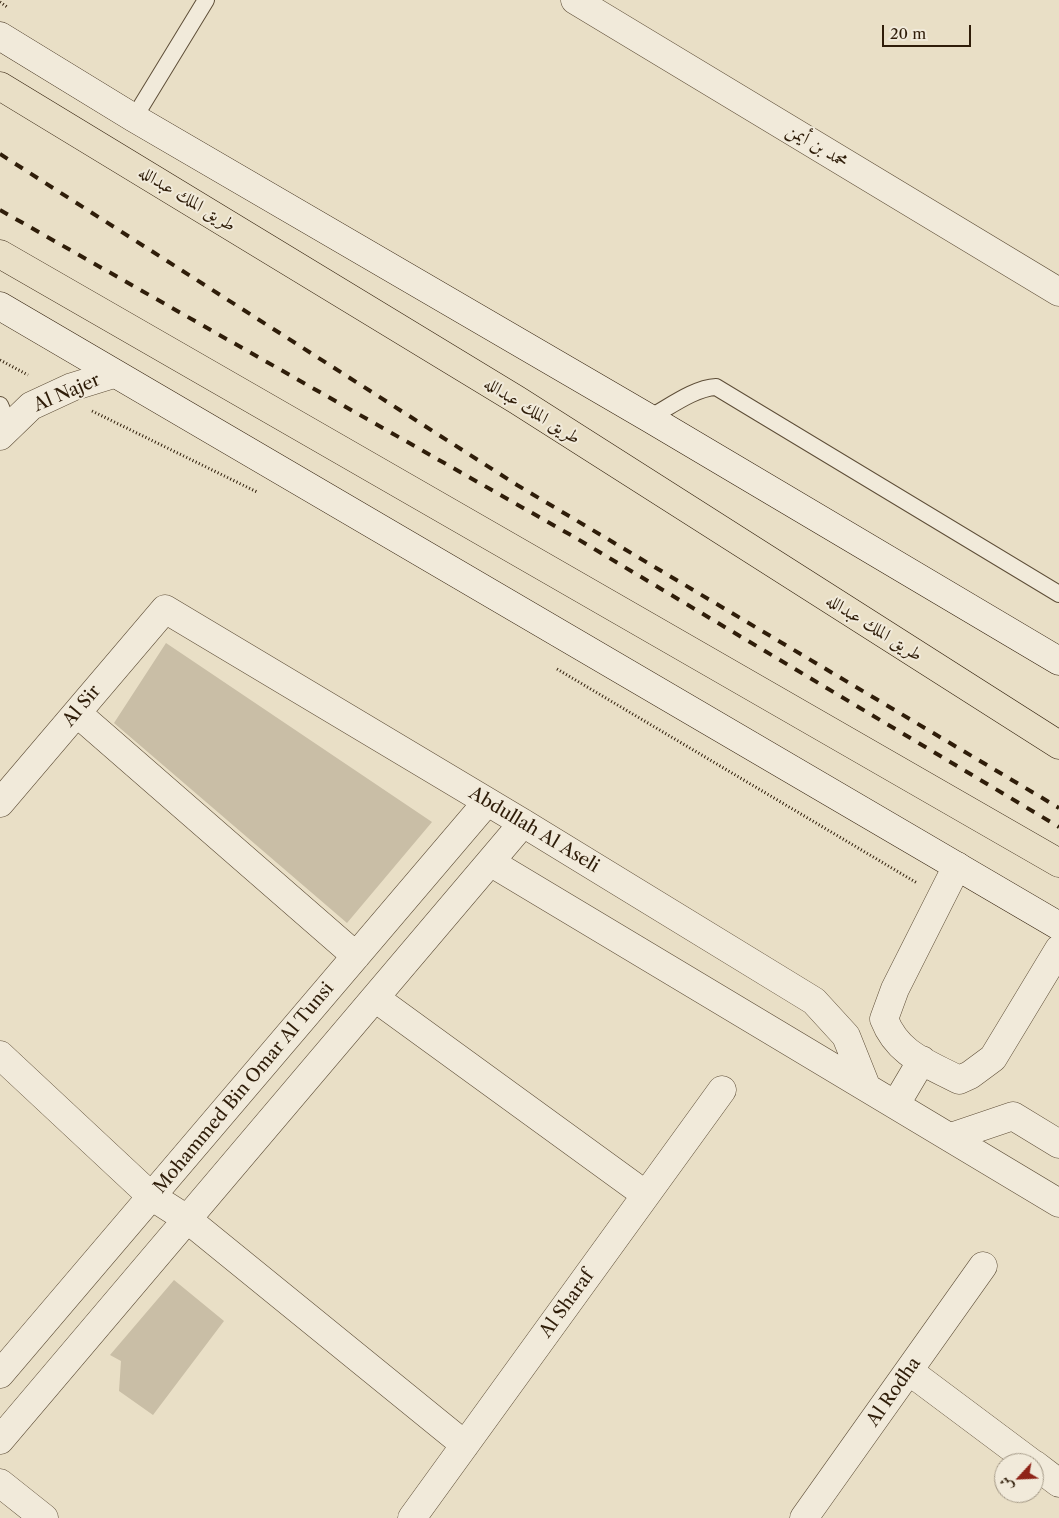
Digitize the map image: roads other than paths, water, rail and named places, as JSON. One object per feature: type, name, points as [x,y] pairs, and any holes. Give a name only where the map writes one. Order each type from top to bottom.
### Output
[{"type":"highway","name":"طريق الملك عبدالله","points":[[0,86],[517,400],[1059,745]]},
{"type":"highway","points":[[0,254],[1059,862]]},
{"type":"street","name":"محمد بن أيمن","points":[[575,0],[1059,292]]},
{"type":"street","points":[[0,36],[134,118],[649,418],[1059,661]]},
{"type":"street","points":[[0,306],[1059,926]]},
{"type":"street","name":"Al Najer","points":[[3,423],[31,406],[61,392],[114,374]]},
{"type":"street","name":"Al Sir","points":[[0,803],[165,609]]},
{"type":"street","name":"Abdullah Al Aseli","points":[[165,609],[523,823],[814,1002],[846,1036],[866,1086]]},
{"type":"street","points":[[76,713],[356,956]]},
{"type":"street","name":"Mohammed Bin Omar Al Tunsi","points":[[0,1374],[487,802]]},
{"type":"street","points":[[0,1440],[523,823]]},
{"type":"street","points":[[490,862],[1059,1203]]},
{"type":"street","points":[[957,866],[896,989],[884,1019],[890,1035],[905,1052],[959,1080],[970,1075],[993,1058],[1059,949]]},
{"type":"street","points":[[376,998],[646,1195]]},
{"type":"street","points":[[0,1055],[151,1196],[187,1219],[465,1445]]},
{"type":"street","points":[[896,1104],[922,1060]]},
{"type":"street","name":"Al Sharaf","points":[[412,1518],[722,1090]]},
{"type":"street","points":[[951,1137],[1013,1116],[1059,1144]]},
{"type":"street","name":"Al Rodha","points":[[804,1518],[983,1266]]},
{"type":"street","points":[[909,1370],[1018,1453]]},
{"type":"street","points":[[1044,1472],[1059,1483]]},
{"type":"street","points":[[0,1484],[44,1518]]},
{"type":"lane","points":[[134,118],[206,0]]},
{"type":"lane","points":[[649,418],[696,393],[709,387],[716,387],[1059,594]]},
{"type":"railway","points":[[0,154],[517,485],[1059,808]]},
{"type":"railway","points":[[0,210],[576,538],[1059,827]]}]
